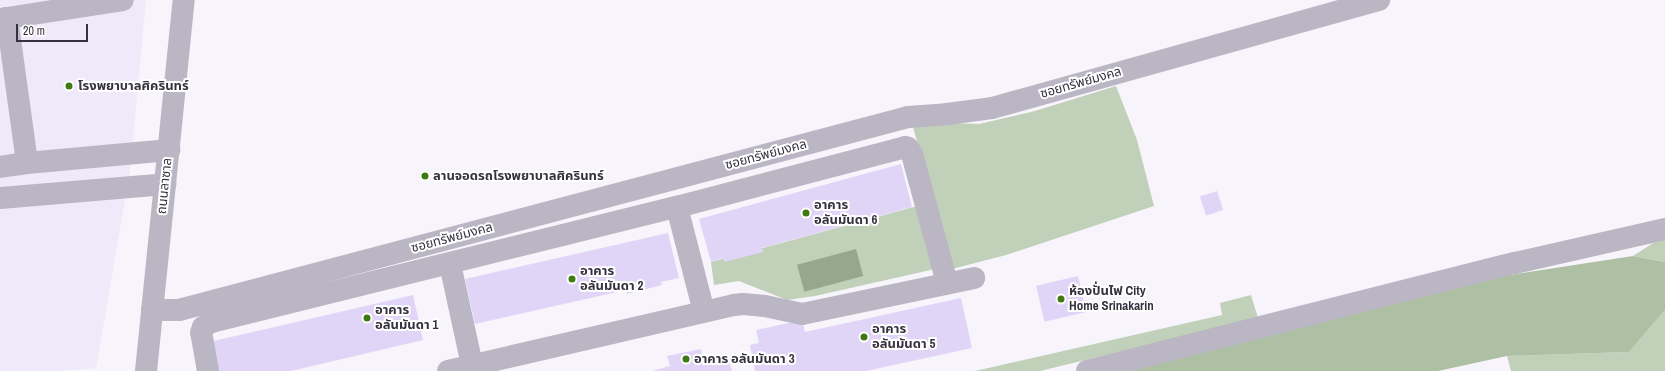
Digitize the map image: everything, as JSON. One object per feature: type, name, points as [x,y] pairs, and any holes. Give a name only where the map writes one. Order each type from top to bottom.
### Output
[{"type":"street","points":[[27,163],[4,19],[123,0]]},
{"type":"street","name":"ถนนลาซาล","points":[[146,371],[184,0]]},
{"type":"street","name":"ซอยทรัพย์มงคล","points":[[152,310],[179,310],[908,117],[992,108],[1379,0]]},
{"type":"street","points":[[208,371],[201,334],[206,324],[677,207],[904,147],[908,148],[912,154],[947,283]]},
{"type":"street","points":[[0,167],[27,163],[169,150]]},
{"type":"street","points":[[0,198],[165,184]]},
{"type":"street","points":[[677,207],[704,312]]},
{"type":"street","points":[[1087,371],[1515,262],[1665,229]]},
{"type":"street","points":[[450,264],[472,366]]},
{"type":"street","points":[[448,371],[743,304],[776,307],[802,314],[974,278]]},
{"type":"shaded area","points":[[0,0],[146,0],[130,171],[96,368],[60,371],[0,371]]},
{"type":"shaded area","points":[[1116,86],[1137,140],[1154,206],[1006,255],[952,269],[913,127],[948,123],[979,124],[1035,111]]},
{"type":"shaded area","points":[[921,205],[935,269],[815,296],[787,300],[739,281],[714,285],[711,262]]},
{"type":"shaded area","points":[[1665,237],[1665,262],[1633,256],[1661,238]]},
{"type":"shaded area","points":[[856,249],[863,276],[804,292],[797,265]]},
{"type":"shaded area","points":[[1633,256],[1665,262],[1665,310],[1629,352],[1507,356],[1438,371],[1122,371],[1496,277]]},
{"type":"shaded area","points":[[1251,295],[1258,318],[1040,371],[975,371],[1222,315],[1220,303]]},
{"type":"shaded area","points":[[1665,310],[1665,371],[1511,371],[1507,356],[1629,352]]},
{"type":"building","name":"อาคาร อลันมันดา 6","points":[[901,164],[912,207],[762,248],[763,252],[724,262],[723,258],[711,262],[699,219]]},
{"type":"building","points":[[1217,191],[1223,210],[1206,216],[1200,197]]},
{"type":"building","name":"อาคาร อลันมันดา 2","points":[[668,233],[679,278],[661,282],[662,285],[627,294],[626,290],[475,324],[465,279]]},
{"type":"building","name":"ห้องปั่นไฟ City Home Srinakarin","points":[[1078,276],[1086,312],[1044,322],[1036,286]]},
{"type":"building","name":"อาคาร อลันมันดา 1","points":[[413,295],[423,340],[291,371],[215,371],[209,342]]},
{"type":"building","name":"อาคาร อลันมันดา 5","points":[[961,298],[972,348],[866,371],[755,371],[750,345],[759,343],[756,330],[802,320],[805,332]]},
{"type":"building","name":"อาคาร อลันมันดา 3","points":[[701,349],[704,362],[728,357],[732,371],[652,371],[670,366],[667,356]]},
{"type":"place","name":"โรงพยาบาลศิครินทร์","points":[[69,86]]},
{"type":"place","name":"ลานจอดรถโรงพยาบาลศิครินทร์","points":[[425,176]]},
{"type":"place","name":"อาคาร อลันมันดา 6","points":[[806,213]]},
{"type":"place","name":"อาคาร อลันมันดา 2","points":[[572,279]]},
{"type":"place","name":"ห้องปั่นไฟ City Home Srinakarin","points":[[1061,299]]},
{"type":"place","name":"อาคาร อลันมันดา 1","points":[[367,318]]},
{"type":"place","name":"อาคาร อลันมันดา 5","points":[[864,337]]},
{"type":"place","name":"อาคาร อลันมันดา 3","points":[[686,359]]}]
